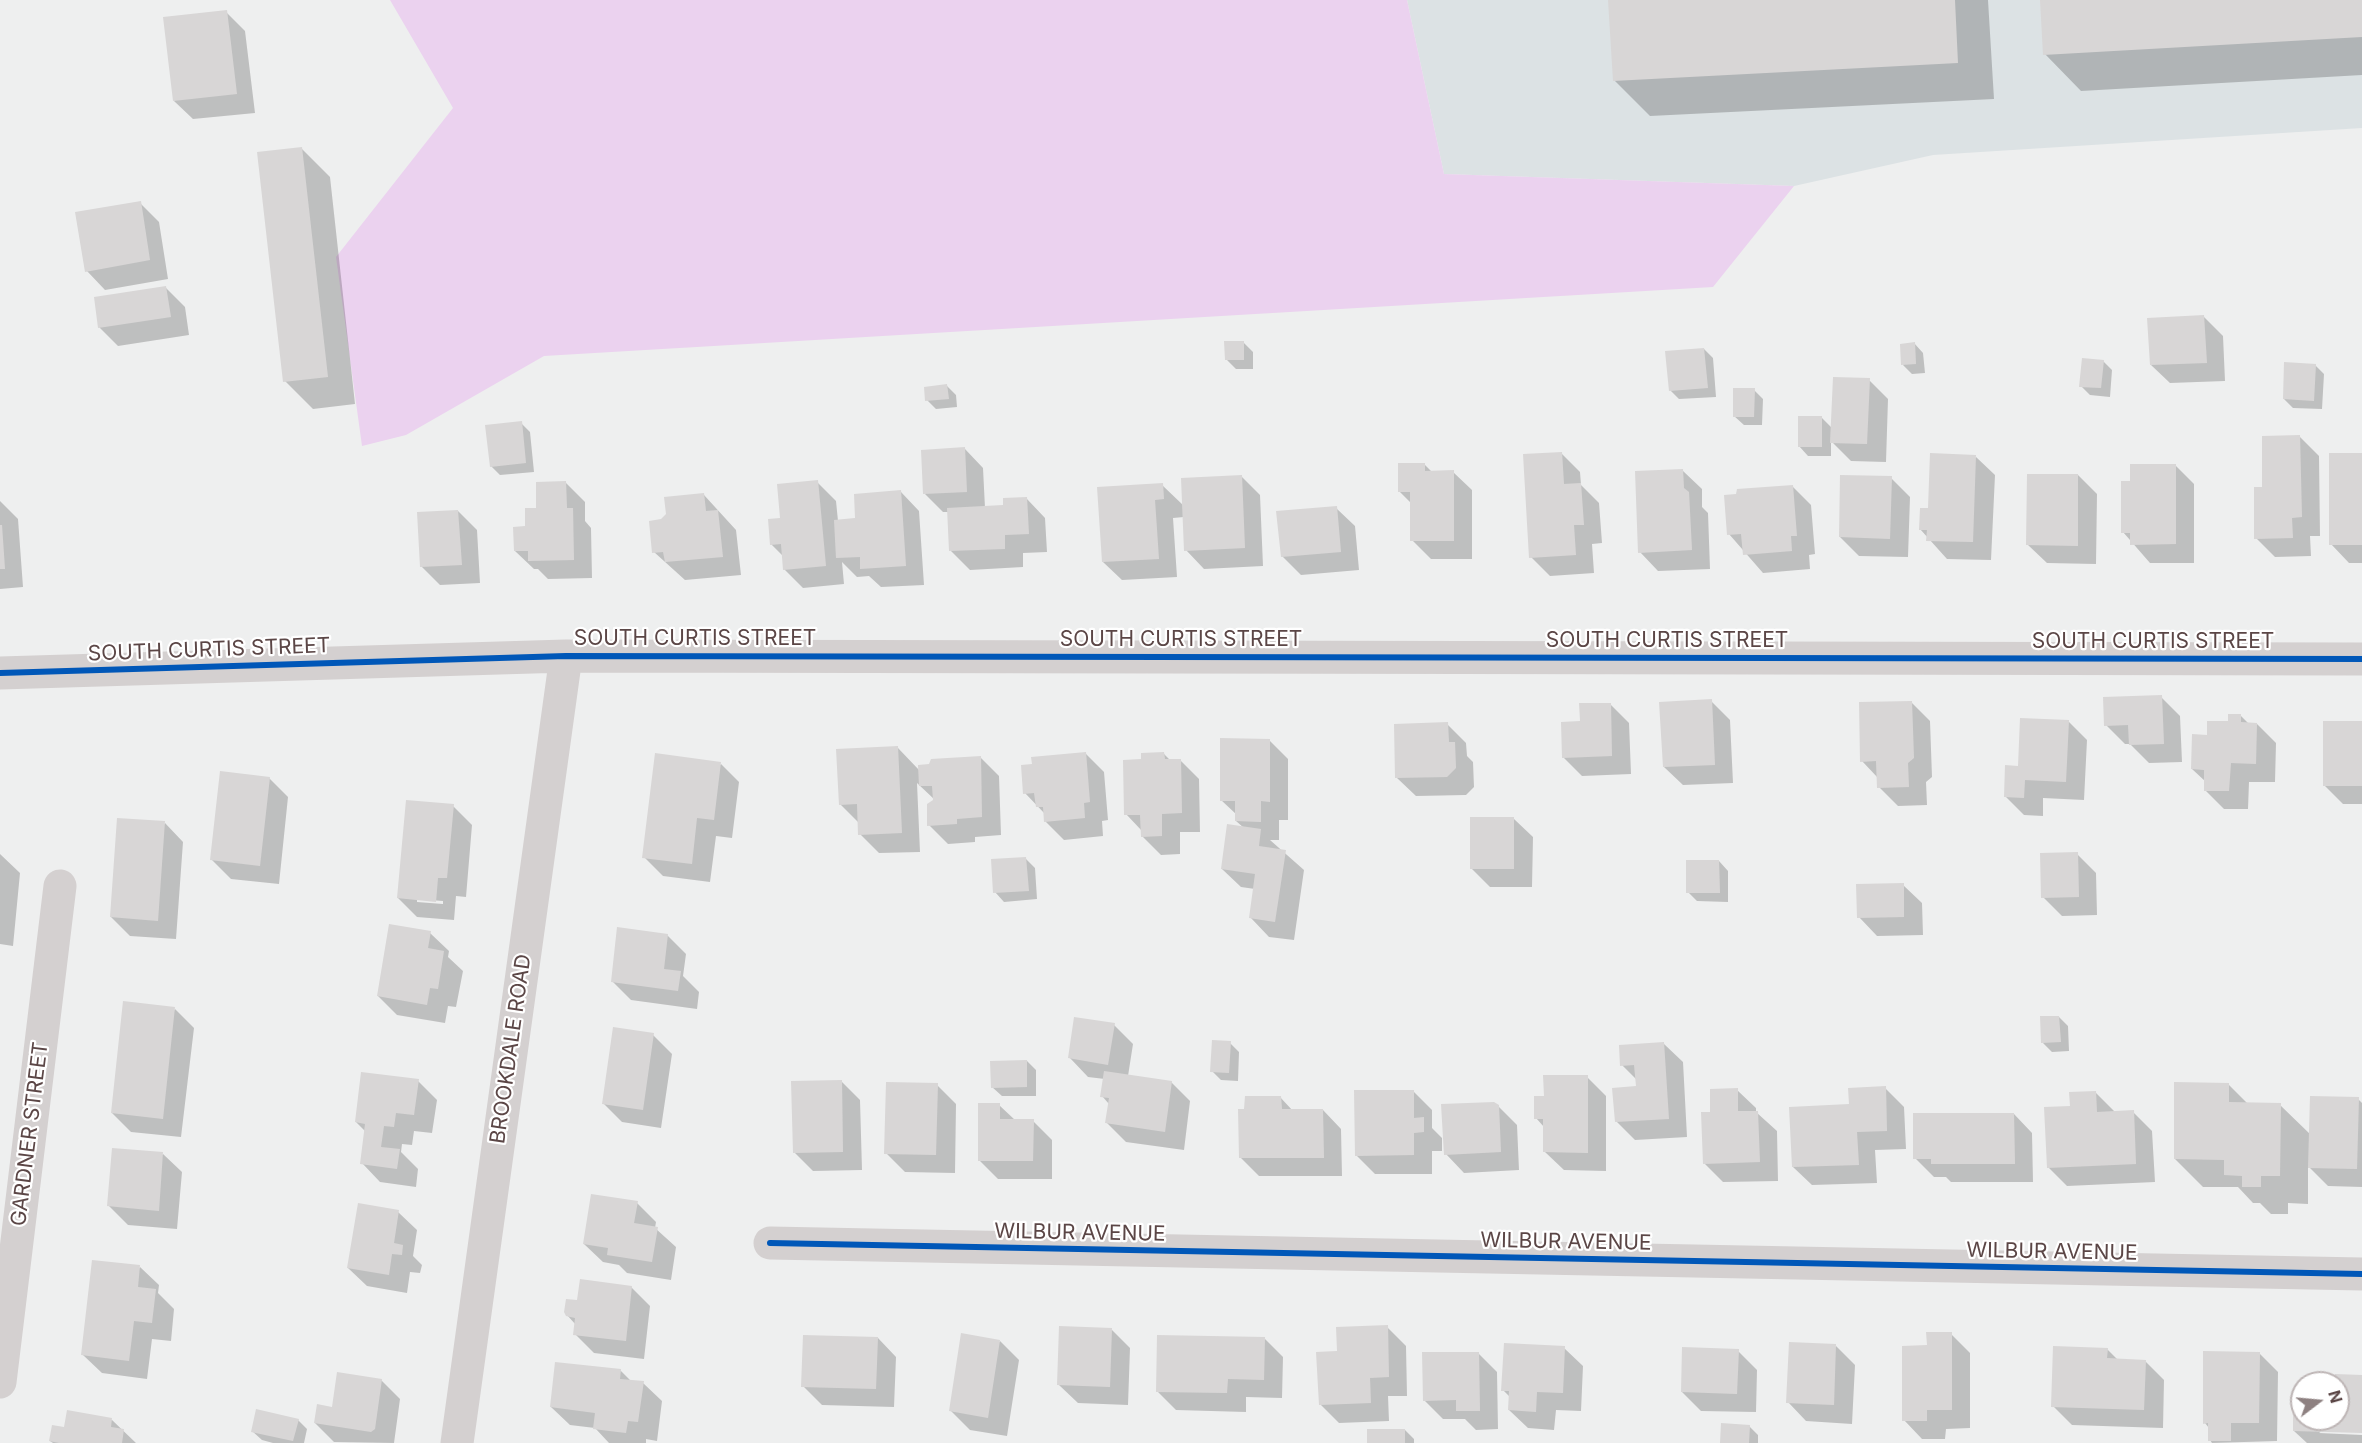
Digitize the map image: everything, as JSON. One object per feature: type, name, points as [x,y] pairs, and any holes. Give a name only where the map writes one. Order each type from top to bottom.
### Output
[{"type":"street","name":"SOUTH CURTIS STREET","points":[[0,673],[566,656],[2362,659]]},
{"type":"street","name":"BROOKDALE ROAD","points":[[457,1443],[566,656]]},
{"type":"street","name":"GARDNER STREET","points":[[0,1382],[60,886]]},
{"type":"street","name":"WILBUR AVENUE","points":[[770,1243],[2362,1274]]},
{"type":"shaded area","points":[[390,0],[1407,0],[1444,174],[1794,186],[1713,287],[544,356],[406,435],[362,446],[336,257],[453,108]]},
{"type":"shaded area","points":[[1407,0],[2362,0],[2362,128],[1933,155],[1794,186],[1444,174]]},
{"type":"building","points":[[1608,0],[1955,0],[1958,63],[1613,81]]},
{"type":"building","points":[[2040,0],[2362,0],[2362,37],[2043,55]]},
{"type":"building","points":[[227,10],[237,94],[173,101],[163,17]]},
{"type":"building","points":[[302,147],[328,377],[283,382],[257,152]]},
{"type":"building","points":[[141,201],[150,260],[85,272],[75,212]]},
{"type":"building","points":[[166,286],[171,317],[98,328],[94,297]]},
{"type":"building","points":[[2204,315],[2207,363],[2150,365],[2147,318]]},
{"type":"building","points":[[1224,341],[1244,341],[1244,360],[1225,360]]},
{"type":"building","points":[[1915,342],[1916,364],[1901,365],[1900,344]]},
{"type":"building","points":[[1704,348],[1708,388],[1669,391],[1665,351]]},
{"type":"building","points":[[2082,358],[2104,360],[2101,388],[2079,387]]},
{"type":"building","points":[[2284,362],[2316,364],[2314,401],[2283,399]]},
{"type":"building","points":[[1833,377],[1870,378],[1867,444],[1830,443]]},
{"type":"building","points":[[947,384],[949,399],[925,401],[924,387]]},
{"type":"building","points":[[1733,388],[1755,388],[1754,417],[1733,417]]},
{"type":"building","points":[[1798,416],[1822,416],[1822,447],[1798,447]]},
{"type":"building","points":[[522,421],[526,463],[490,467],[485,425]]},
{"type":"building","points":[[2300,435],[2302,517],[2292,518],[2293,538],[2254,539],[2254,487],[2262,487],[2262,436]]},
{"type":"building","points":[[965,447],[967,492],[923,494],[921,450]]},
{"type":"building","points":[[1562,452],[1564,484],[1581,483],[1584,525],[1574,525],[1576,555],[1529,558],[1523,454]]},
{"type":"building","points":[[1930,453],[1976,455],[1973,542],[1926,541],[1927,530],[1919,530],[1920,508],[1928,508]]},
{"type":"building","points":[[2329,453],[2362,453],[2362,545],[2329,545]]},
{"type":"building","points":[[1398,463],[1425,463],[1425,471],[1454,470],[1454,541],[1410,541],[1410,492],[1398,492]]},
{"type":"building","points":[[2130,464],[2176,464],[2176,544],[2130,545],[2130,533],[2121,533],[2121,481],[2130,481]]},
{"type":"building","points":[[1683,469],[1684,488],[1689,492],[1692,550],[1638,553],[1635,471]]},
{"type":"building","points":[[2027,474],[2078,474],[2078,546],[2026,545]]},
{"type":"building","points":[[1242,475],[1245,548],[1184,551],[1181,478]]},
{"type":"building","points":[[1840,475],[1892,476],[1890,539],[1839,537]]},
{"type":"building","points":[[818,480],[826,566],[783,570],[781,544],[770,545],[768,519],[780,518],[777,484]]},
{"type":"building","points":[[566,481],[567,508],[573,508],[574,560],[528,561],[528,551],[514,551],[513,527],[525,526],[525,508],[536,508],[536,482]]},
{"type":"building","points":[[1163,483],[1164,499],[1155,500],[1159,559],[1102,562],[1097,487]]},
{"type":"building","points":[[1793,485],[1797,536],[1791,536],[1792,551],[1743,555],[1741,534],[1727,535],[1724,495],[1736,494],[1737,489]]},
{"type":"building","points":[[901,490],[906,566],[860,569],[860,557],[836,558],[834,520],[855,518],[854,494]]},
{"type":"building","points":[[704,493],[706,511],[718,510],[723,557],[665,562],[663,552],[652,553],[649,521],[661,519],[666,514],[664,497]]},
{"type":"building","points":[[1027,497],[1029,534],[1005,535],[1005,549],[949,551],[947,508],[1003,505],[1003,498]]},
{"type":"building","points":[[1337,506],[1341,552],[1281,557],[1276,511]]},
{"type":"building","points":[[458,510],[462,565],[420,567],[417,512]]},
{"type":"building","points":[[0,525],[2,525],[5,569],[0,569]]},
{"type":"building","points":[[2162,695],[2164,744],[2129,745],[2128,725],[2104,726],[2103,697]]},
{"type":"building","points":[[1712,699],[1715,765],[1663,767],[1659,702]]},
{"type":"building","points":[[1912,701],[1914,758],[1908,763],[1909,787],[1877,788],[1876,761],[1860,762],[1859,702]]},
{"type":"building","points":[[1579,703],[1611,703],[1612,756],[1562,758],[1561,722],[1580,721]]},
{"type":"building","points":[[2228,714],[2241,714],[2241,722],[2257,723],[2256,764],[2231,763],[2229,791],[2204,791],[2204,770],[2191,769],[2192,734],[2207,735],[2207,721],[2228,721]]},
{"type":"building","points":[[2020,718],[2069,720],[2066,782],[2025,780],[2024,798],[2004,797],[2005,765],[2018,766]]},
{"type":"building","points":[[2323,721],[2362,721],[2362,786],[2323,786]]},
{"type":"building","points":[[1448,722],[1449,742],[1455,742],[1456,768],[1447,777],[1395,778],[1394,724]]},
{"type":"building","points":[[1220,738],[1270,739],[1270,802],[1261,801],[1261,822],[1235,821],[1235,801],[1220,801]]},
{"type":"building","points":[[898,746],[902,833],[858,835],[857,804],[839,805],[836,749]]},
{"type":"building","points":[[1086,752],[1090,802],[1084,803],[1085,818],[1044,822],[1043,807],[1036,807],[1034,793],[1023,794],[1021,765],[1032,764],[1031,757]]},
{"type":"building","points":[[1164,752],[1165,759],[1181,759],[1182,813],[1162,814],[1162,836],[1141,837],[1140,815],[1124,815],[1123,760],[1141,759],[1141,753]]},
{"type":"building","points":[[655,753],[721,762],[714,820],[697,818],[692,864],[642,858]]},
{"type":"building","points":[[981,756],[982,817],[957,819],[957,824],[927,826],[927,804],[933,800],[932,786],[919,786],[918,765],[929,764],[931,759]]},
{"type":"building","points":[[220,771],[270,777],[260,866],[210,860]]},
{"type":"building","points":[[406,800],[454,804],[447,878],[438,878],[436,902],[397,898]]},
{"type":"building","points":[[1470,817],[1514,817],[1514,869],[1470,869]]},
{"type":"building","points":[[117,818],[165,821],[158,921],[110,917]]},
{"type":"building","points":[[1227,824],[1261,829],[1259,846],[1286,850],[1275,922],[1249,918],[1255,874],[1221,869]]},
{"type":"building","points":[[2078,852],[2079,897],[2041,898],[2040,853]]},
{"type":"building","points":[[1026,857],[1029,891],[993,893],[991,859]]},
{"type":"building","points":[[1686,860],[1719,860],[1720,893],[1686,893]]},
{"type":"building","points":[[1904,883],[1904,917],[1857,918],[1856,884]]},
{"type":"building","points":[[389,924],[431,931],[428,948],[444,951],[438,989],[430,988],[427,1005],[377,996]]},
{"type":"building","points":[[617,927],[668,934],[664,969],[681,971],[678,991],[611,982]]},
{"type":"building","points":[[123,1001],[175,1007],[163,1119],[111,1113]]},
{"type":"building","points":[[2040,1016],[2059,1016],[2061,1042],[2041,1043]]},
{"type":"building","points":[[1074,1017],[1115,1023],[1108,1065],[1068,1058]]},
{"type":"building","points":[[613,1027],[654,1033],[643,1110],[602,1104]]},
{"type":"building","points":[[1212,1040],[1231,1041],[1229,1073],[1210,1072]]},
{"type":"building","points":[[1664,1042],[1669,1119],[1615,1122],[1612,1088],[1636,1086],[1634,1065],[1620,1066],[1619,1045]]},
{"type":"building","points":[[1027,1060],[1027,1087],[991,1088],[990,1061]]},
{"type":"building","points":[[1104,1071],[1172,1081],[1165,1132],[1105,1123],[1109,1098],[1100,1097]]},
{"type":"building","points":[[361,1072],[419,1079],[414,1115],[396,1113],[394,1127],[384,1126],[381,1147],[400,1149],[397,1169],[360,1164],[365,1124],[355,1122]]},
{"type":"building","points":[[1543,1075],[1588,1075],[1588,1153],[1543,1152],[1543,1119],[1534,1119],[1534,1096],[1544,1096]]},
{"type":"building","points":[[842,1080],[843,1152],[793,1153],[791,1081]]},
{"type":"building","points":[[886,1082],[938,1083],[936,1155],[884,1154]]},
{"type":"building","points":[[2174,1082],[2229,1083],[2229,1102],[2281,1103],[2280,1176],[2261,1176],[2261,1187],[2242,1187],[2242,1176],[2224,1175],[2224,1160],[2174,1159]]},
{"type":"building","points":[[1886,1086],[1887,1131],[1857,1132],[1859,1165],[1792,1167],[1789,1107],[1849,1104],[1848,1088]]},
{"type":"building","points":[[1738,1088],[1738,1111],[1758,1111],[1760,1162],[1703,1164],[1701,1112],[1710,1112],[1710,1089]]},
{"type":"building","points":[[1354,1090],[1414,1090],[1414,1118],[1424,1117],[1424,1132],[1414,1133],[1414,1155],[1355,1156]]},
{"type":"building","points":[[2096,1091],[2097,1112],[2134,1110],[2136,1164],[2047,1168],[2044,1107],[2070,1106],[2069,1092]]},
{"type":"building","points":[[1245,1096],[1281,1096],[1282,1109],[1323,1109],[1324,1158],[1239,1158],[1238,1109],[1244,1109]]},
{"type":"building","points":[[2310,1096],[2359,1097],[2357,1169],[2308,1168]]},
{"type":"building","points":[[1494,1102],[1499,1105],[1501,1152],[1444,1155],[1441,1104]]},
{"type":"building","points":[[978,1103],[1000,1103],[1000,1119],[1034,1119],[1033,1161],[978,1161]]},
{"type":"building","points":[[1913,1113],[2014,1113],[2015,1164],[1931,1164],[1931,1159],[1913,1159]]},
{"type":"building","points":[[112,1148],[163,1152],[159,1211],[107,1206]]},
{"type":"building","points":[[591,1194],[638,1201],[634,1223],[658,1227],[652,1262],[607,1255],[608,1248],[583,1244]]},
{"type":"building","points":[[358,1203],[399,1210],[394,1243],[403,1245],[402,1255],[392,1254],[389,1275],[347,1268]]},
{"type":"building","points":[[92,1260],[140,1265],[138,1287],[156,1289],[152,1323],[134,1321],[129,1361],[81,1355]]},
{"type":"building","points":[[580,1279],[632,1286],[626,1341],[573,1335],[575,1318],[566,1316],[564,1312],[566,1299],[577,1300]]},
{"type":"building","points":[[1388,1325],[1389,1377],[1370,1378],[1371,1403],[1319,1405],[1316,1352],[1337,1351],[1336,1327]]},
{"type":"building","points":[[1059,1326],[1112,1328],[1110,1387],[1057,1385]]},
{"type":"building","points":[[1926,1332],[1952,1332],[1952,1410],[1927,1410],[1927,1421],[1902,1421],[1902,1346],[1927,1345]]},
{"type":"building","points":[[961,1333],[1000,1340],[988,1418],[949,1411]]},
{"type":"building","points":[[803,1335],[878,1337],[876,1389],[801,1387]]},
{"type":"building","points":[[1157,1335],[1265,1337],[1264,1380],[1228,1379],[1227,1393],[1156,1392]]},
{"type":"building","points":[[1789,1342],[1836,1344],[1834,1405],[1786,1403]]},
{"type":"building","points":[[1504,1343],[1565,1346],[1563,1393],[1537,1392],[1536,1412],[1508,1410],[1509,1391],[1501,1391]]},
{"type":"building","points":[[2053,1346],[2108,1348],[2107,1358],[2146,1360],[2144,1410],[2051,1407]]},
{"type":"building","points":[[1682,1347],[1739,1349],[1737,1394],[1681,1392]]},
{"type":"building","points":[[2203,1351],[2260,1352],[2259,1423],[2231,1423],[2231,1441],[2208,1441],[2208,1423],[2203,1424]]},
{"type":"building","points":[[1422,1352],[1479,1352],[1480,1411],[1456,1411],[1456,1400],[1423,1401]]},
{"type":"building","points":[[555,1362],[621,1369],[620,1379],[644,1381],[638,1422],[628,1421],[626,1433],[593,1429],[595,1413],[550,1407]]},
{"type":"building","points":[[337,1372],[382,1379],[375,1429],[371,1432],[314,1423],[317,1404],[332,1407]]},
{"type":"building","points":[[2350,1375],[2362,1375],[2362,1433],[2293,1431],[2350,1431]]},
{"type":"building","points":[[256,1409],[299,1419],[293,1441],[251,1432]]},
{"type":"building","points":[[67,1410],[112,1418],[111,1427],[124,1429],[122,1443],[49,1441],[52,1425],[64,1427]]},
{"type":"building","points":[[1721,1423],[1750,1425],[1749,1443],[1720,1443]]},
{"type":"building","points":[[1367,1429],[1405,1429],[1405,1443],[1367,1443]]},
{"type":"cycle path","points":[[0,673],[566,656],[2362,659]]},
{"type":"cycle path","points":[[770,1243],[2362,1274]]}]
